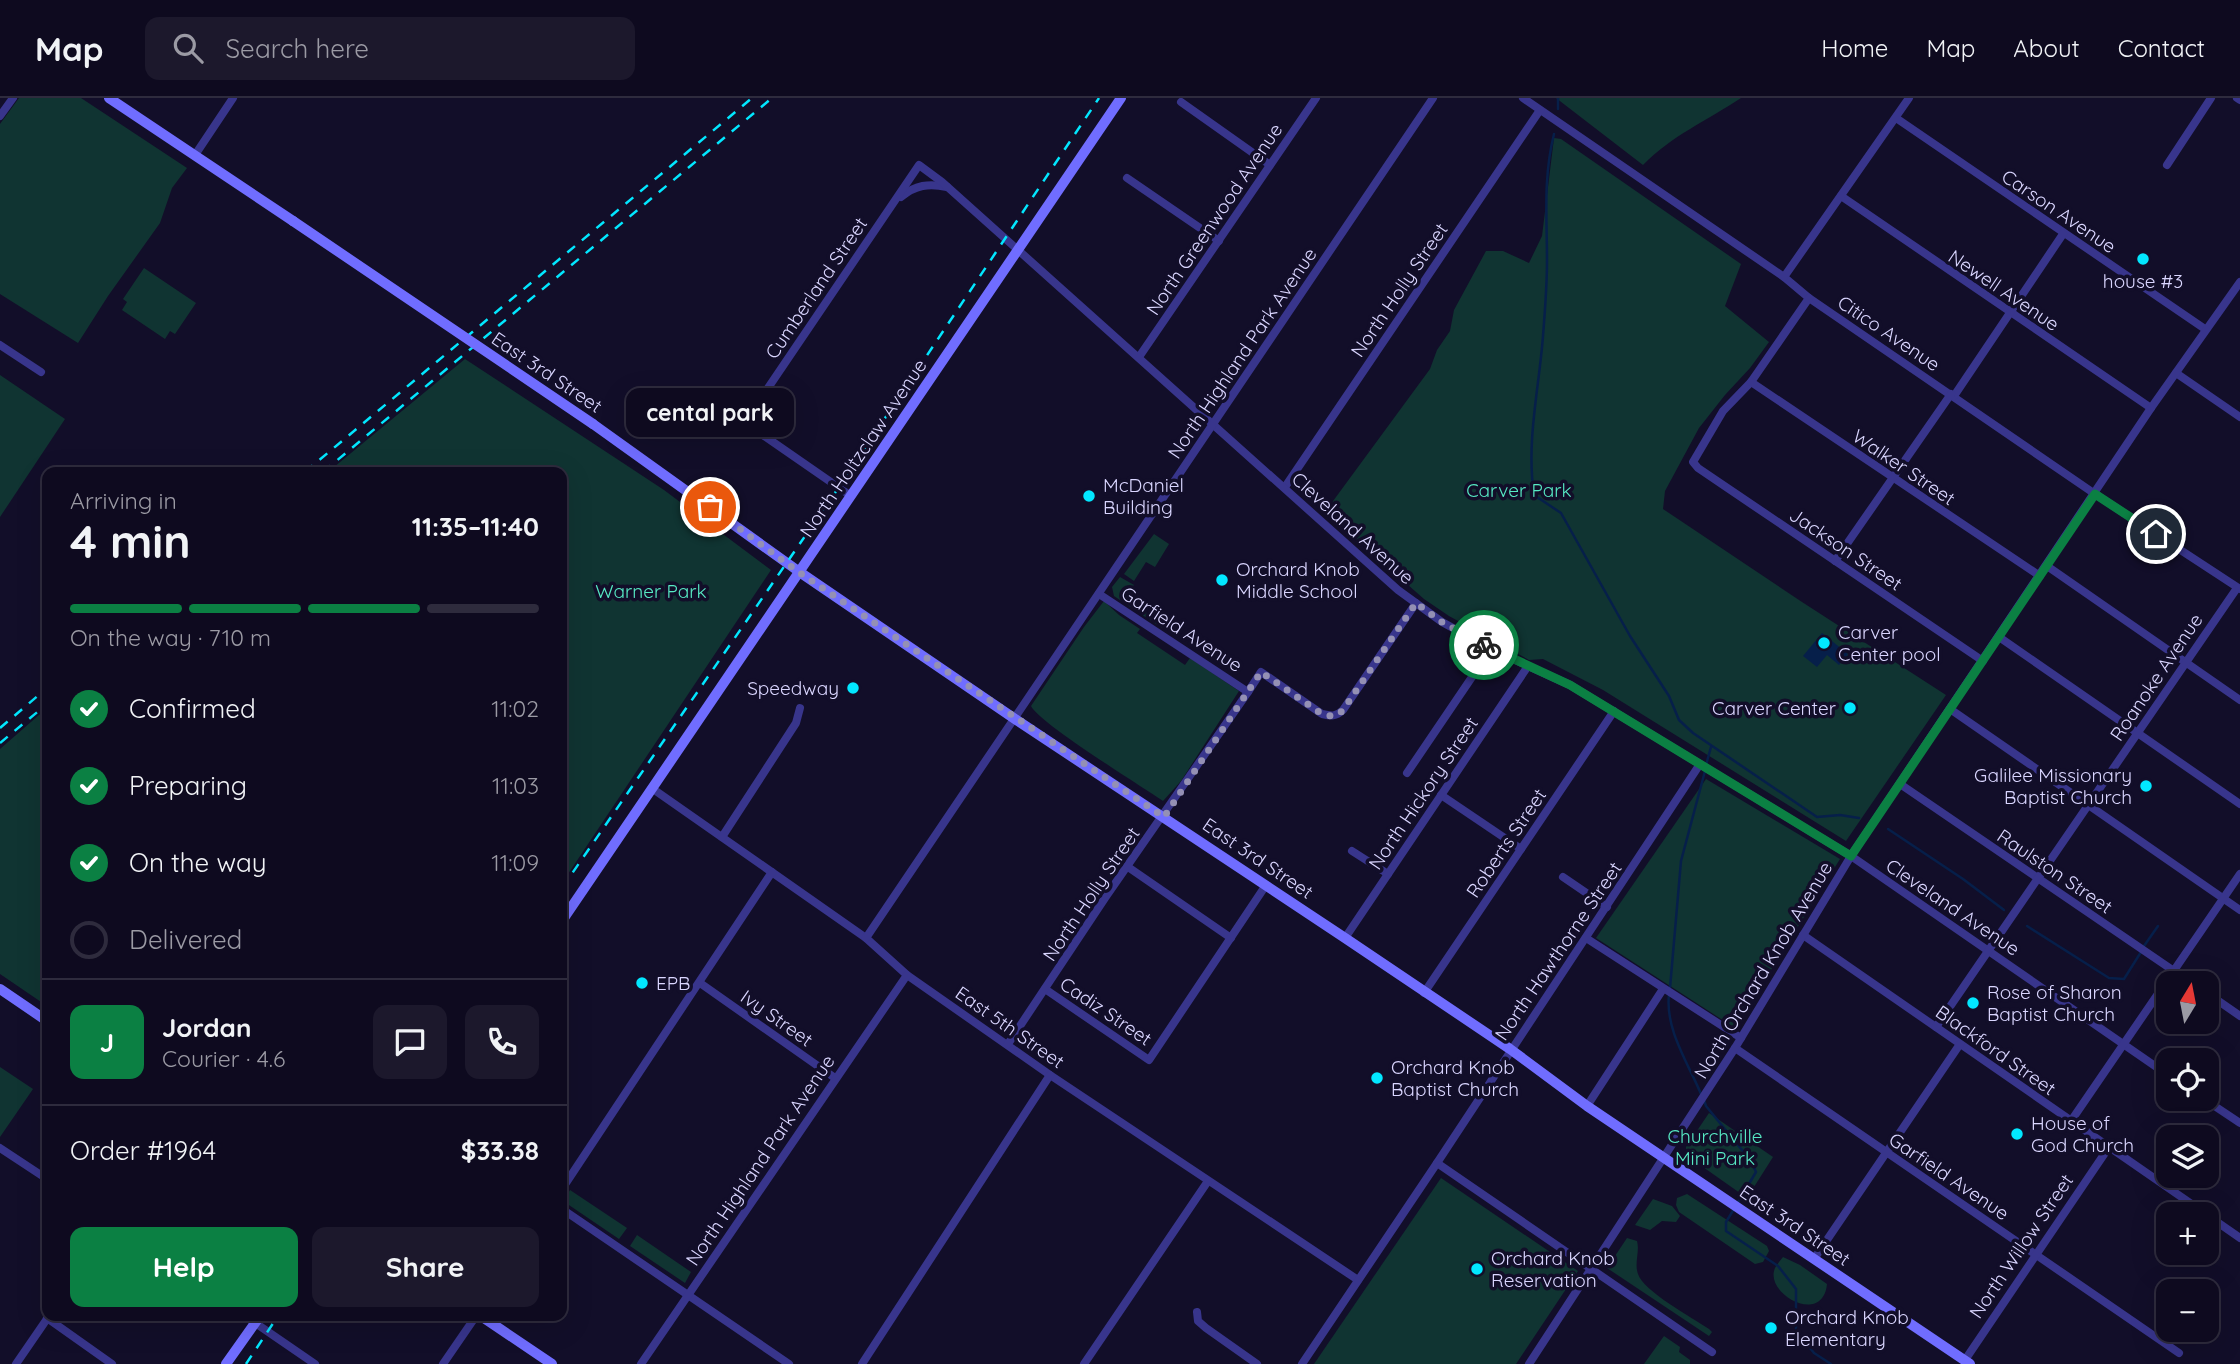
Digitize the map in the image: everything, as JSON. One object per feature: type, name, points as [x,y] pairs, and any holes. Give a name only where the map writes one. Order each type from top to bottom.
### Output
[{"type":"main road","name":"East 3rd Street","points":[[109,98],[593,424],[800,573],[1510,1049],[1587,1106],[1966,1363]]},
{"type":"main road","name":"North Holtzclaw Avenue","points":[[567,914],[1121,98]]},
{"type":"main road","points":[[0,989],[42,1018]]},
{"type":"main road","points":[[226,1364],[256,1321]]},
{"type":"main road","points":[[487,1321],[552,1364]]},
{"type":"street","points":[[0,116],[13,98]]},
{"type":"street","points":[[195,155],[233,98]]},
{"type":"street","name":"North Greenwood Avenue","points":[[1139,357],[1316,98]]},
{"type":"street","name":"North Highland Park Avenue","points":[[866,938],[1433,98]]},
{"type":"street","name":"Citico Avenue","points":[[1523,98],[2095,494],[2238,589]]},
{"type":"street","points":[[1784,277],[1909,98]]},
{"type":"street","points":[[2167,165],[2211,98]]},
{"type":"street","points":[[1181,102],[1270,165]]},
{"type":"street","name":"North Holly Street","points":[[1284,488],[1540,110]]},
{"type":"street","name":"Carson Avenue","points":[[1896,118],[2205,329]]},
{"type":"street","name":"Cleveland Avenue","points":[[919,165],[949,188],[1398,590],[1442,622],[1491,649],[1570,685],[1851,856],[2156,1067]]},
{"type":"street","name":"Cumberland Street","points":[[851,496],[757,431],[749,416],[919,165]]},
{"type":"street","points":[[1127,178],[1219,241]]},
{"type":"street","name":"Cumberland Street","points":[[889,209],[908,191],[918,187],[931,184],[949,188]]},
{"type":"street","name":"Newell Avenue","points":[[1841,196],[2151,408]]},
{"type":"street","points":[[1835,561],[1891,477],[2011,314],[2063,234]]},
{"type":"street","name":"North Orchard Knob Avenue","points":[[1529,1364],[1735,1048],[1851,856],[2151,408],[2240,282]]},
{"type":"street","points":[[1751,383],[1810,298]]},
{"type":"street","points":[[0,345],[41,372]]},
{"type":"street","points":[[2176,373],[2240,417]]},
{"type":"street","name":"Jackson Street","points":[[1751,383],[1723,411],[1693,462],[1698,468],[1983,661]]},
{"type":"street","name":"Walker Street","points":[[1751,383],[2040,576]]},
{"type":"street","points":[[2047,566],[2240,700]]},
{"type":"street","name":"Roanoke Avenue","points":[[1937,1027],[2238,589]]},
{"type":"street","name":"Garfield Avenue","points":[[1099,594],[1248,692],[1261,672],[1322,714],[1337,715],[1416,603]]},
{"type":"street","points":[[1999,637],[2240,804]]},
{"type":"street","points":[[1407,773],[1491,649]]},
{"type":"street","name":"North Hickory Street","points":[[1345,938],[1528,666]]},
{"type":"street","name":"North Holly Street","points":[[1008,1044],[1248,692]]},
{"type":"street","points":[[722,837],[796,723],[800,708]]},
{"type":"street","points":[[1950,709],[2240,910]]},
{"type":"street","name":"Roberts Street","points":[[1424,993],[1614,711]]},
{"type":"street","name":"North Hawthorne Street","points":[[1301,1364],[1700,764]]},
{"type":"street","name":"Raulston Street","points":[[1900,784],[2174,971]]},
{"type":"street","name":"East 5th Street","points":[[653,789],[866,938],[907,975],[1050,1075],[1358,1280]]},
{"type":"street","points":[[1441,795],[1521,849]]},
{"type":"street","points":[[1352,850],[1388,874]]},
{"type":"street","points":[[1128,867],[1231,938],[1266,885]]},
{"type":"street","points":[[567,1182],[772,872]]},
{"type":"street","points":[[2174,971],[2240,874]]},
{"type":"street","points":[[1563,877],[1607,907]]},
{"type":"street","name":"Blackford Street","points":[[1804,935],[2187,1202]]},
{"type":"street","name":"Cadiz Street","points":[[1045,989],[1149,1060],[1231,938]]},
{"type":"street","points":[[1586,938],[1741,1038]]},
{"type":"street","name":"North Highland Park Avenue","points":[[641,1364],[907,975]]},
{"type":"street","name":"Ivy Street","points":[[700,984],[835,1078]]},
{"type":"street","points":[[1587,1106],[1662,989]]},
{"type":"street","points":[[2071,1121],[2156,997]]},
{"type":"street","points":[[2219,1001],[2240,1016]]},
{"type":"street","points":[[1814,1259],[1960,1044]]},
{"type":"street","name":"Garfield Avenue","points":[[1735,1048],[2179,1353]]},
{"type":"street","points":[[862,1364],[1050,1075]]},
{"type":"street","points":[[2219,1109],[2240,1123]]},
{"type":"street","name":"North Willow Street","points":[[1966,1363],[2109,1147]]},
{"type":"street","points":[[0,1148],[42,1176]]},
{"type":"street","points":[[1437,1163],[1713,1352]]},
{"type":"street","points":[[1084,1364],[1208,1181]]},
{"type":"street","points":[[567,1212],[789,1364]]},
{"type":"street","name":"Blackford Street","points":[[2219,1224],[2240,1238]]},
{"type":"street","points":[[1197,1312],[1198,1321],[1206,1328],[1257,1364]]},
{"type":"street","points":[[16,1364],[45,1321]]},
{"type":"street","points":[[53,1321],[112,1364]]},
{"type":"street","points":[[258,1321],[316,1364]]},
{"type":"street","points":[[443,1364],[475,1321]]},
{"type":"green space","points":[[19,98],[81,98],[187,168],[172,188],[160,223],[78,343],[0,294],[0,124]]},
{"type":"green space","points":[[1556,98],[1741,98],[1678,137],[1643,165]]},
{"type":"green space","name":"Carver Park","points":[[1554,138],[1561,139],[1741,264],[1725,306],[1769,342],[1699,428],[1665,491],[1663,509],[1946,695],[1846,841],[1603,690],[1543,659],[1529,660],[1449,616],[1424,599],[1325,512],[1430,369],[1437,350],[1450,331],[1454,310],[1486,251],[1503,251],[1529,263],[1542,236]]},
{"type":"green space","points":[[144,268],[196,303],[175,334],[170,331],[165,339],[122,310],[127,302],[123,299]]},
{"type":"green space","name":"Warner Park","points":[[465,359],[664,490],[771,570],[567,876],[567,467],[334,467]]},
{"type":"green space","points":[[0,375],[65,419],[0,517]]},
{"type":"green space","points":[[1154,534],[1169,544],[1155,567],[1146,562],[1134,581],[1124,574]]},
{"type":"green space","points":[[1120,577],[1134,585],[1129,591],[1129,600],[1164,625],[1162,628],[1114,596],[1112,587]]},
{"type":"green space","points":[[1104,601],[1140,629],[1137,633],[1185,665],[1190,658],[1239,691],[1181,781],[1163,801],[1071,740],[1038,715],[1031,706]]},
{"type":"green space","points":[[42,712],[42,1003],[0,974],[0,749]]},
{"type":"green space","points":[[1706,779],[1840,859],[1735,1028],[1596,938]]},
{"type":"green space","points":[[0,1067],[33,1089],[0,1137]]},
{"type":"green space","name":"Churchville Mini Park","points":[[1709,1113],[1773,1157],[1747,1198],[1686,1155],[1686,1147]]},
{"type":"green space","name":"Orchard Knob Reservation","points":[[1441,1178],[1578,1271],[1516,1364],[1314,1364]]},
{"type":"green space","points":[[570,1190],[627,1228],[619,1239],[567,1204]]},
{"type":"green space","points":[[1687,1194],[1767,1246],[1769,1251],[1763,1262],[1755,1264],[1679,1212],[1677,1198]]},
{"type":"green space","points":[[1653,1199],[1672,1206],[1680,1216],[1676,1222],[1662,1221],[1650,1230],[1635,1225]]},
{"type":"green space","points":[[637,1235],[691,1272],[685,1283],[630,1246]]},
{"type":"green space","points":[[1627,1238],[1637,1241],[1637,1270],[1642,1281],[1658,1296],[1709,1329],[1712,1332],[1709,1336],[1607,1268]]},
{"type":"green space","points":[[1783,1257],[1827,1284],[1823,1296],[1816,1303],[1797,1302],[1779,1289],[1774,1280],[1774,1271]]},
{"type":"green space","points":[[1664,1336],[1680,1347],[1679,1352],[1690,1360],[1690,1364],[1644,1364]]},
{"type":"water","name":"Carver Center pool","points":[[1822,633],[1848,654],[1839,665],[1827,655],[1817,667],[1803,656]]},
{"type":"waterway","points":[[1558,98],[1558,109]]},
{"type":"waterway","points":[[1554,134],[1547,182],[1545,308],[1532,435],[1534,495],[1561,513],[1630,636],[1669,696],[1679,720],[1693,733],[1817,817],[1840,815],[1859,818]]},
{"type":"waterway","points":[[1706,765],[1711,747]]},
{"type":"waterway","points":[[1670,988],[1681,861],[1705,771]]},
{"type":"waterway","points":[[1888,829],[2004,910]]},
{"type":"waterway","points":[[2027,926],[2109,978],[2124,979],[2141,952]]},
{"type":"waterway","points":[[2144,946],[2158,926]]},
{"type":"waterway","points":[[1669,995],[1670,1020],[1674,1033],[1701,1094]]},
{"type":"waterway","points":[[1704,1100],[1751,1161],[1756,1172],[1737,1204]]},
{"type":"waterway","points":[[1734,1209],[1726,1222],[1726,1231],[1778,1266],[1796,1289],[1796,1330],[1814,1353],[1831,1364]]},
{"type":"railway","points":[[311,467],[752,98]]},
{"type":"railway","points":[[329,467],[772,98]]},
{"type":"railway","points":[[567,881],[839,487],[1099,98]]},
{"type":"railway","points":[[0,728],[42,692]]},
{"type":"railway","points":[[0,743],[42,708]]},
{"type":"railway","points":[[246,1364],[275,1321]]},
{"type":"way so far","points":[[710,507],[800,573],[1164,817],[1261,672],[1322,714],[1330,716],[1343,710],[1416,603],[1442,622],[1484,645]]},
{"type":"place","name":"house #3","points":[[2143,259]]},
{"type":"place","name":"McDaniel Building","points":[[1089,496]]},
{"type":"place","name":"cental park","points":[[710,507]]},
{"type":"place","name":"Orchard Knob Middle School","points":[[1222,580]]},
{"type":"place","name":"Carver Center pool","points":[[1824,643]]},
{"type":"place","name":"Speedway","points":[[853,688]]},
{"type":"place","name":"Carver Center","points":[[1850,708]]},
{"type":"place","name":"Galilee Missionary Baptist Church","points":[[2146,786]]},
{"type":"place","name":"EPB","points":[[642,983]]},
{"type":"place","name":"Rose of Sharon Baptist Church","points":[[1973,1003]]},
{"type":"place","name":"Orchard Knob Baptist Church","points":[[1377,1078]]},
{"type":"place","name":"House of God Church","points":[[2017,1134]]},
{"type":"place","name":"Orchard Knob Reservation","points":[[1477,1269]]},
{"type":"place","name":"Orchard Knob Elementary","points":[[1771,1328]]},
{"type":"route","points":[[1484,645],[1570,685],[1851,856],[2095,494],[2156,534]]}]
